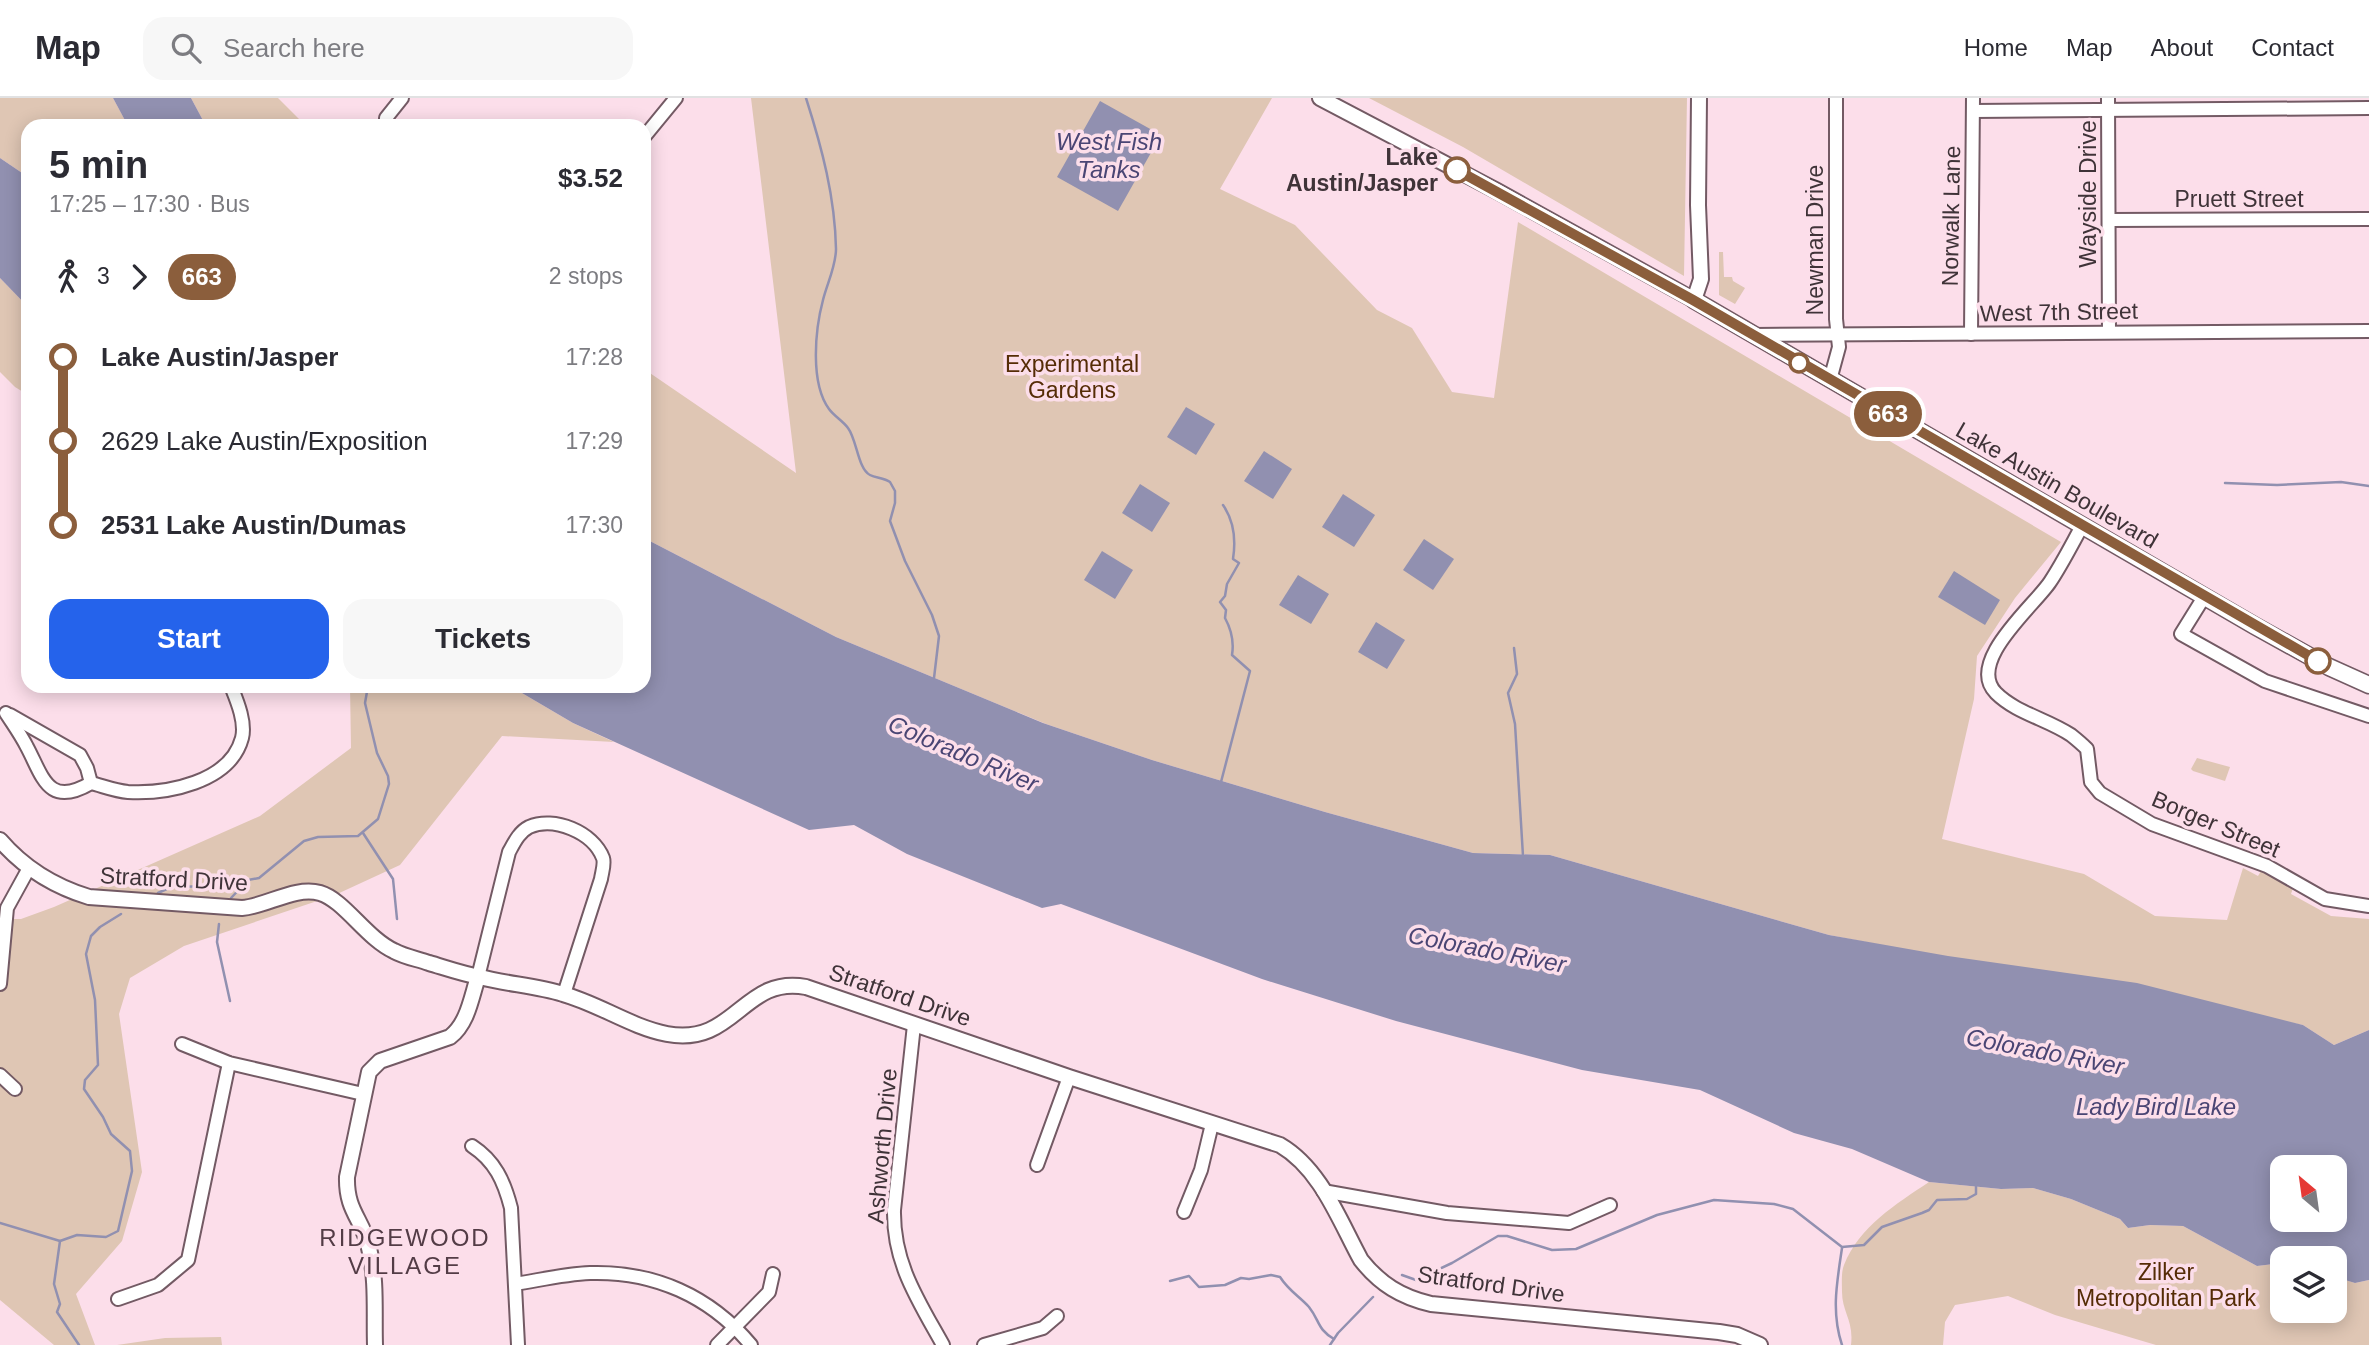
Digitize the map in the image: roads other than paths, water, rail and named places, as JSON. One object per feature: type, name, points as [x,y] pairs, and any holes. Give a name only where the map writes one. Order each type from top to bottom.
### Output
[{"type":"main road","name":"Lake Austin Boulevard","points":[[1693,300],[2204,597],[2329,667],[2369,685]]},
{"type":"street","points":[[386,118],[402,98]]},
{"type":"street","points":[[651,128],[676,98]]},
{"type":"street","name":"Lake Austin Boulevard","points":[[1320,98],[1497,191],[1693,300]]},
{"type":"street","points":[[1693,300],[1701,279],[1698,205],[1699,98]]},
{"type":"street","name":"Newman Drive","points":[[1830,380],[1839,347],[1836,98]]},
{"type":"street","points":[[1973,104],[2326,103],[2369,108]]},
{"type":"street","name":"Norwalk Lane","points":[[1971,334],[1973,104]]},
{"type":"street","name":"Wayside Drive","points":[[2108,104],[2109,332]]},
{"type":"street","name":"Pruett Street","points":[[2109,220],[2369,219]]},
{"type":"street","name":"West 7th Street","points":[[1751,335],[2369,331]]},
{"type":"street","name":"Borger Street","points":[[2082,526],[2050,583],[2017,619],[1991,659],[1987,676],[1993,690],[2003,700],[2071,735],[2087,749],[2091,782],[2100,793],[2160,827],[2267,866],[2325,899],[2369,906]]},
{"type":"street","points":[[2204,597],[2180,634],[2265,681],[2369,716]]},
{"type":"street","points":[[3,712],[49,788],[66,792],[91,783],[125,792],[157,792],[188,787],[232,758],[242,737],[240,707],[234,693]]},
{"type":"street","points":[[3,712],[80,755],[91,783]]},
{"type":"street","points":[[375,1345],[373,1268],[369,1244],[348,1201],[346,1191],[369,1072],[380,1061],[450,1037],[458,1031],[463,1024],[478,977],[509,852],[520,834],[530,827],[549,824],[575,829],[598,848],[604,860],[601,879],[564,994]]},
{"type":"street","name":"Stratford Drive","points":[[0,840],[29,867],[66,890],[108,900],[242,908],[293,895],[318,892],[341,906],[370,936],[397,953],[478,977],[564,994],[664,1033],[679,1036],[710,1031],[757,996],[782,985],[806,987],[1069,1077],[1280,1145],[1295,1154],[1311,1171],[1361,1260],[1380,1281],[1406,1297],[1431,1304],[1719,1332],[1737,1335],[1760,1345]]},
{"type":"street","points":[[0,984],[7,908],[29,867]]},
{"type":"street","name":"Ashworth Drive","points":[[914,1025],[894,1210],[894,1234],[914,1293],[943,1345]]},
{"type":"street","points":[[182,1044],[229,1063],[363,1094]]},
{"type":"street","points":[[118,1298],[158,1285],[188,1260],[229,1063]]},
{"type":"street","points":[[0,1075],[15,1089]]},
{"type":"street","points":[[1037,1165],[1069,1077]]},
{"type":"street","points":[[1184,1212],[1201,1170],[1212,1124]]},
{"type":"street","points":[[472,1146],[492,1162],[506,1189],[511,1208],[519,1345]]},
{"type":"street","points":[[1323,1191],[1447,1213],[1569,1223],[1610,1205]]},
{"type":"street","points":[[515,1284],[589,1273],[627,1275],[663,1282],[703,1301],[735,1326],[751,1345]]},
{"type":"street","points":[[717,1345],[769,1292],[773,1274]]},
{"type":"street","points":[[984,1345],[1043,1328],[1057,1316]]},
{"type":"water","points":[[113,98],[191,98],[202,119],[124,119]]},
{"type":"water","name":"West Fish Tanks","points":[[1100,101],[1161,135],[1118,211],[1057,177]]},
{"type":"water","points":[[0,158],[21,172],[21,300],[0,278]]},
{"type":"water","points":[[1186,407],[1215,424],[1196,455],[1167,437]]},
{"type":"water","points":[[1264,451],[1292,469],[1273,499],[1244,481]]},
{"type":"water","points":[[1140,484],[1170,503],[1152,532],[1122,513]]},
{"type":"water","points":[[1343,494],[1375,515],[1354,547],[1322,527]]},
{"type":"water","points":[[1424,539],[1454,559],[1433,590],[1403,570]]},
{"type":"water","name":"Lady Bird Lake","points":[[651,542],[836,637],[1043,723],[1152,760],[1325,812],[1473,853],[1550,855],[1829,935],[1948,956],[2137,983],[2303,1025],[2334,1045],[2369,1030],[2369,1280],[2355,1283],[2347,1281],[2347,1246],[2270,1246],[2270,1264],[2257,1266],[2183,1226],[2150,1225],[2128,1228],[2120,1219],[2071,1199],[2033,1188],[2001,1189],[1929,1182],[1852,1149],[1794,1133],[1700,1090],[1582,1070],[1396,1021],[1262,979],[1061,904],[1042,908],[907,854],[854,825],[809,830],[573,723],[522,693],[651,693]]},
{"type":"water","points":[[1102,551],[1133,570],[1115,599],[1084,580]]},
{"type":"water","points":[[1954,571],[2000,600],[1985,625],[1938,597]]},
{"type":"water","points":[[1298,575],[1329,594],[1311,624],[1279,605]]},
{"type":"water","points":[[1376,622],[1405,640],[1387,669],[1358,652]]},
{"type":"waterway","points":[[806,98],[827,173],[836,249],[818,326],[816,356],[819,385],[829,409],[851,433],[866,472],[890,482],[895,491],[890,521],[939,636],[934,678]]},
{"type":"waterway","points":[[2225,483],[2277,485],[2341,482],[2369,486]]},
{"type":"waterway","points":[[1221,782],[1250,671],[1232,655],[1226,610],[1220,602],[1239,563],[1233,559],[1233,531],[1223,505]]},
{"type":"waterway","points":[[1514,648],[1517,674],[1508,693],[1515,724],[1523,856]]},
{"type":"waterway","points":[[158,893],[171,887],[215,886],[259,878],[304,841],[318,837],[358,836],[378,819],[389,784],[377,753],[365,703],[367,693]]},
{"type":"waterway","points":[[363,833],[393,879],[397,919]]},
{"type":"waterway","points":[[231,898],[248,880]]},
{"type":"waterway","points":[[79,1345],[57,1312],[60,1304],[54,1284],[60,1241],[77,1235],[106,1237],[118,1231],[132,1171],[130,1151],[111,1134],[84,1089],[85,1080],[98,1065],[95,1000],[86,954],[91,936],[121,914]]},
{"type":"waterway","points":[[219,924],[217,942],[230,1001]]},
{"type":"waterway","points":[[1402,1275],[1416,1280],[1498,1236],[1507,1236],[1552,1250],[1576,1249],[1657,1215],[1714,1200],[1774,1204],[1793,1209],[1842,1247],[1864,1245],[1882,1227],[1929,1210],[1937,1200],[1967,1199],[1976,1194],[1976,1183]]},
{"type":"waterway","points":[[0,1223],[60,1241]]},
{"type":"waterway","points":[[1842,1248],[1836,1309],[1842,1345]]},
{"type":"waterway","points":[[1170,1281],[1189,1276],[1199,1287],[1225,1285],[1241,1278],[1271,1275],[1280,1277],[1309,1307],[1324,1332],[1334,1339]]},
{"type":"waterway","points":[[1330,1345],[1373,1297]]},
{"type":"place","name":"Lake Austin/Jasper","points":[[1457,170]]},
{"type":"district","name":"RIDGEWOOD VILLAGE","points":[[405,1252]]},
{"type":"park label","name":"Experimental Gardens","points":[[1072,377]]},
{"type":"park label","name":"Zilker Metropolitan Park","points":[[2166,1285]]},
{"type":"water label","name":"Colorado River","points":[[963,754]]},
{"type":"water label","name":"Colorado River","points":[[1487,950]]},
{"type":"water label","name":"Colorado River","points":[[2045,1052]]}]
